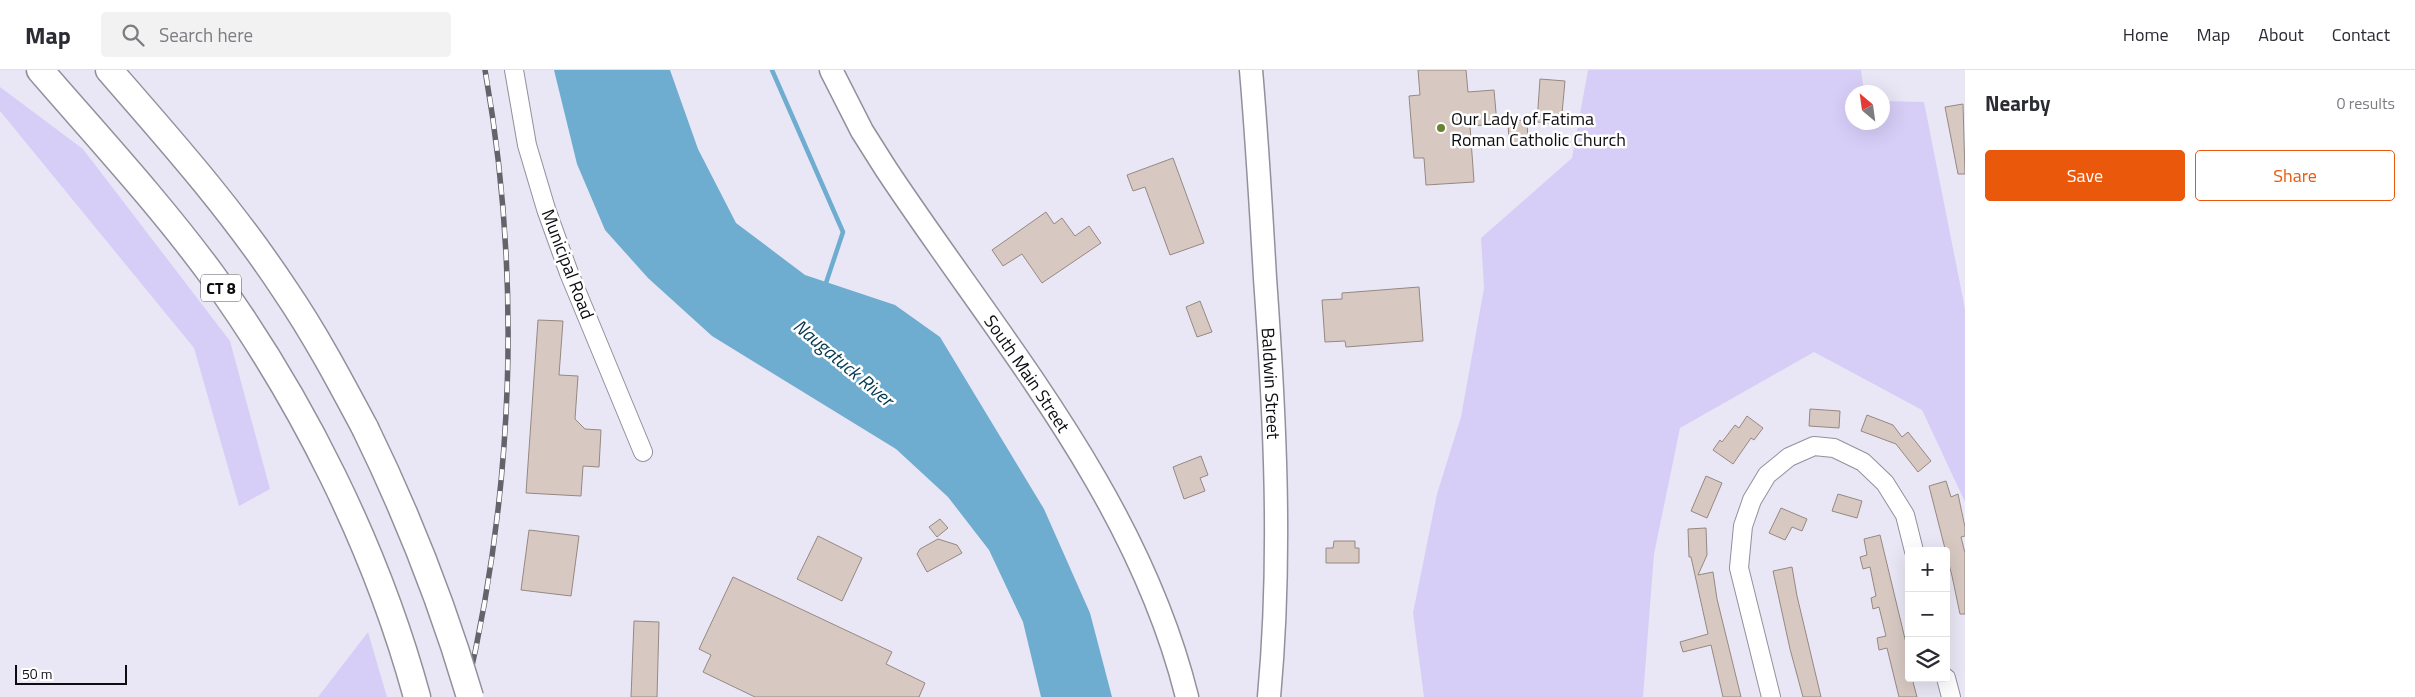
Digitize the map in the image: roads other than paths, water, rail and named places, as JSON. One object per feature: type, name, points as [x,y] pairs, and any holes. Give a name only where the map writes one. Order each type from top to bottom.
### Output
[{"type":"highway","name":"CT 8","points":[[40,70],[170,221],[232,304],[296,406],[358,535],[395,629],[417,697]]},
{"type":"highway","points":[[109,70],[187,160],[254,246],[314,335],[365,428],[388,475],[428,574],[470,697]]},
{"type":"main road","name":"South Main Street","points":[[831,70],[862,131],[886,169],[1050,404],[1088,464],[1120,523],[1152,590],[1171,642],[1187,697]]},
{"type":"main road","name":"Baldwin Street","points":[[1251,70],[1270,341],[1276,487],[1275,606],[1270,697]]},
{"type":"street","name":"Municipal Road","points":[[514,70],[528,145],[546,210],[569,273],[643,452]]},
{"type":"street","points":[[1771,697],[1739,568],[1742,526],[1752,500],[1767,475],[1789,457],[1814,446],[1834,448],[1863,462],[1885,482],[1905,514],[1913,547]]},
{"type":"street","points":[[1947,682],[1951,697]]},
{"type":"water","name":"Naugatuck River","points":[[554,70],[670,70],[698,149],[736,223],[805,275],[895,305],[940,337],[1044,509],[1090,613],[1112,697],[1041,697],[1023,622],[989,550],[948,497],[896,449],[712,336],[648,278],[605,230],[577,164]]},
{"type":"waterway","points":[[772,70],[843,232],[825,286]]},
{"type":"railway","points":[[465,697],[481,620],[494,542],[503,463],[507,385],[508,306],[504,227],[497,148],[485,70]]},
{"type":"place","name":"Our Lady of Fatima Roman Catholic Church","points":[[1441,128]]}]
